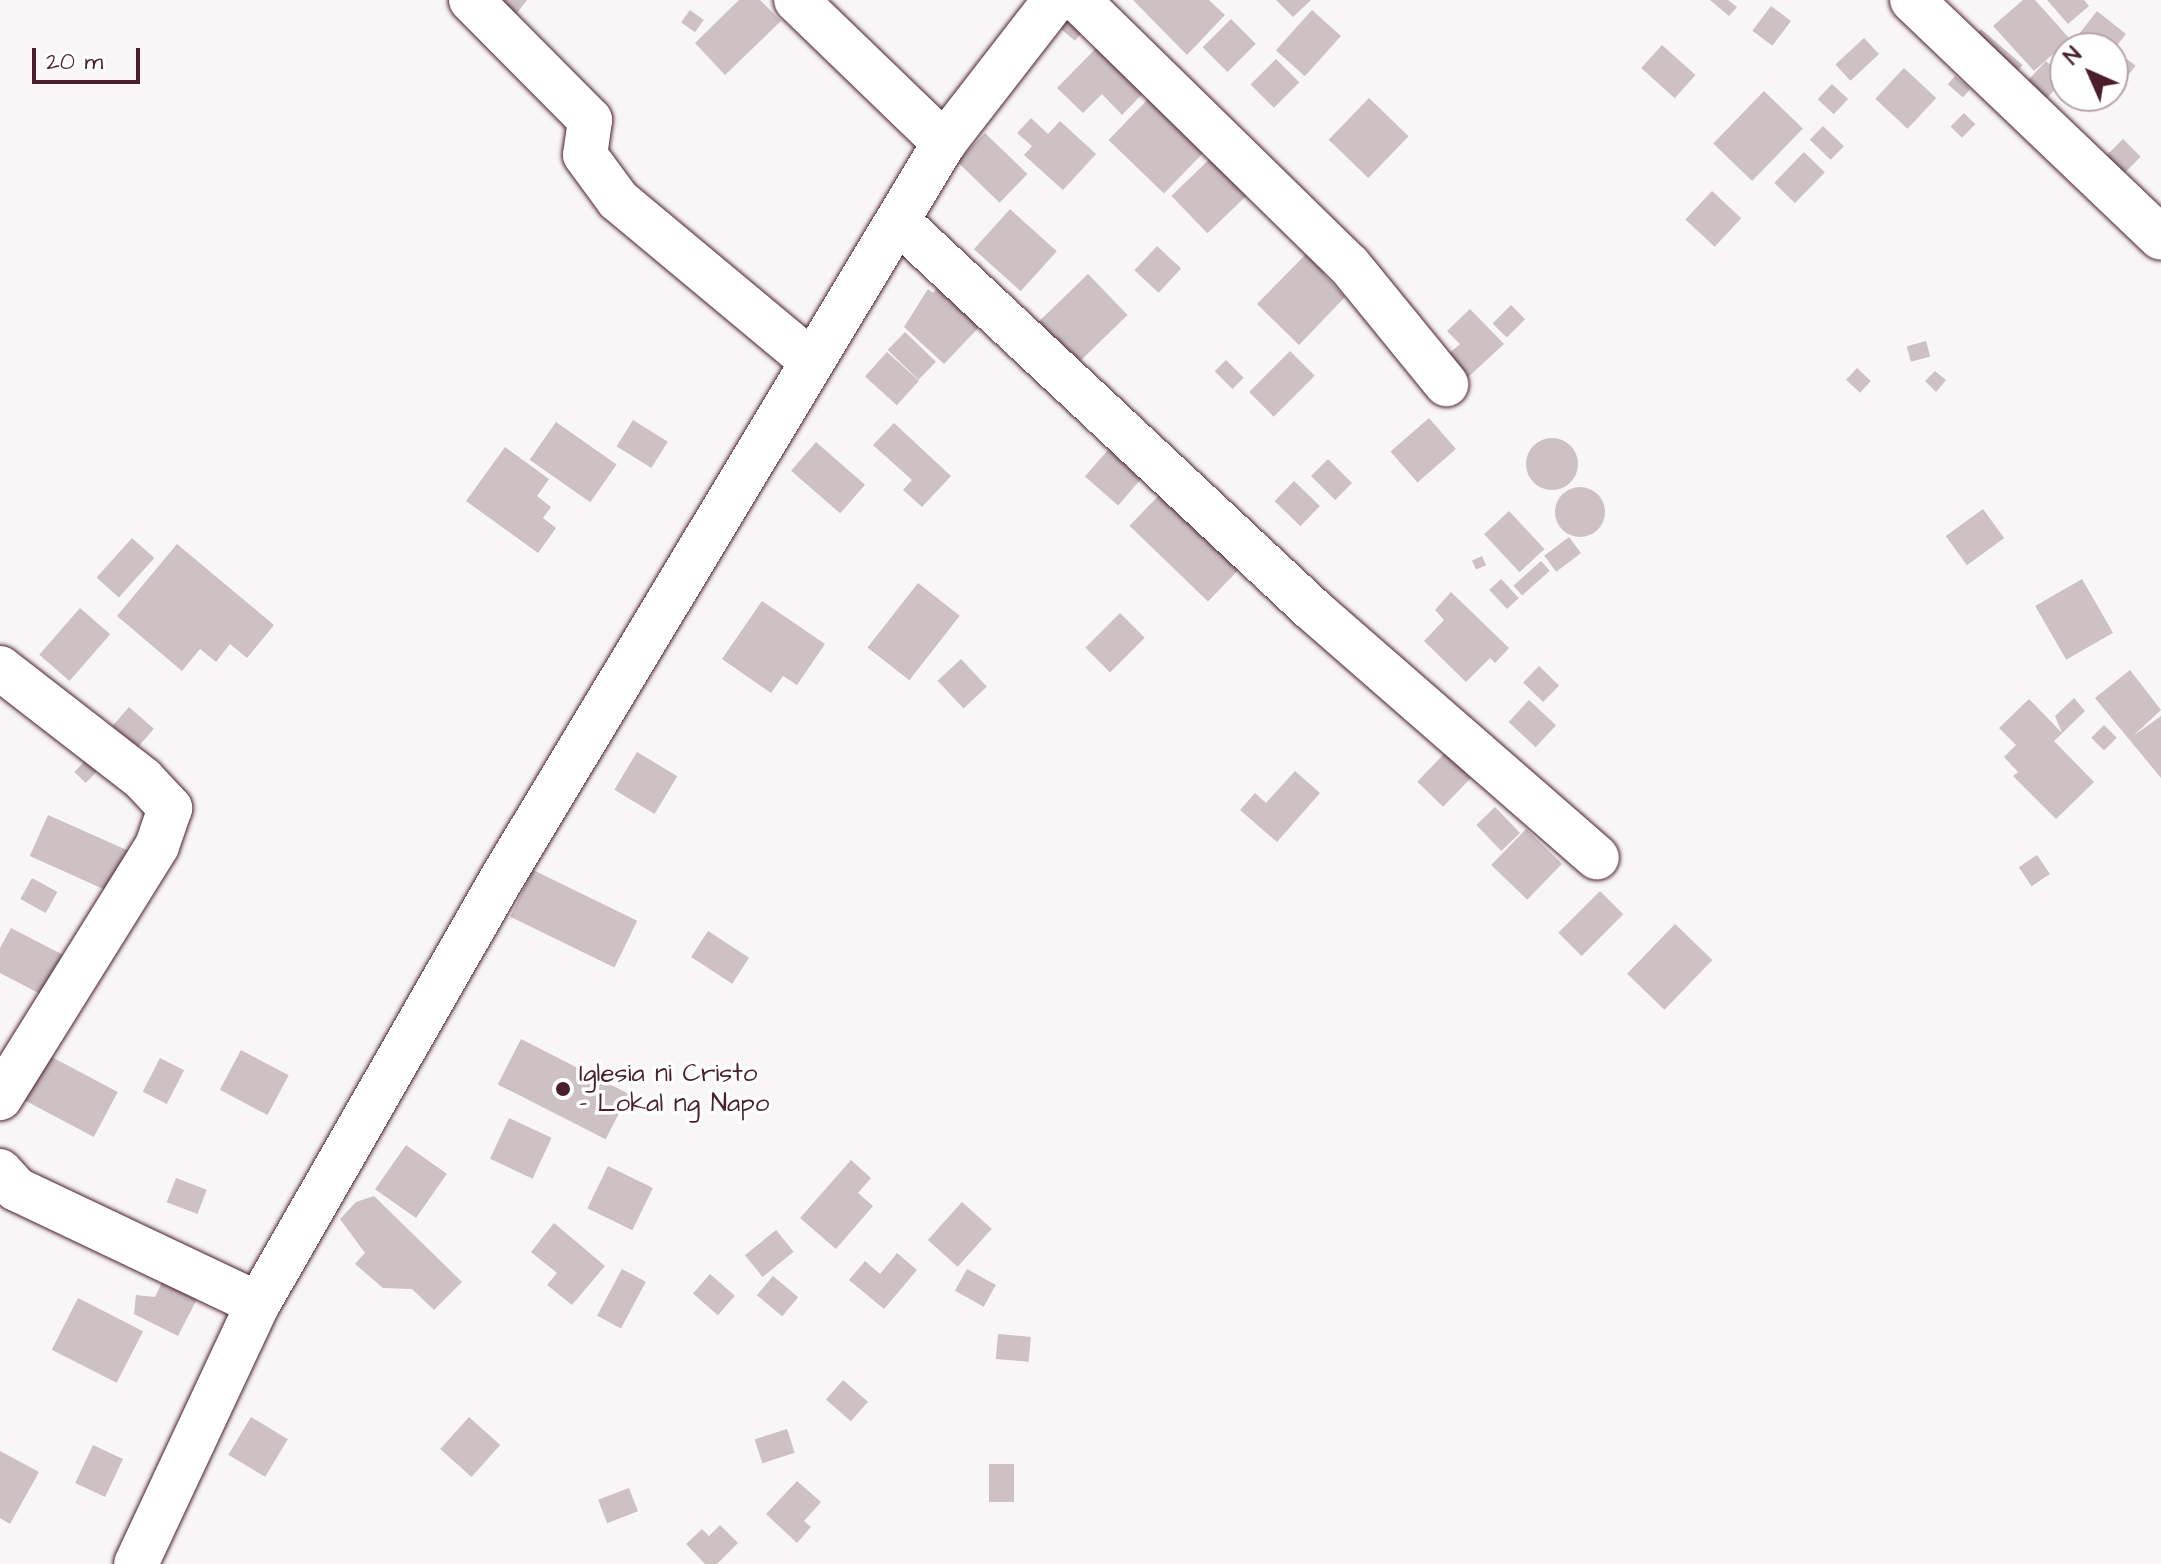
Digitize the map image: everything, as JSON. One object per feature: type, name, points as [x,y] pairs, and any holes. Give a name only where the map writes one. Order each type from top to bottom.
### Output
[{"type":"street","points":[[471,0],[590,120],[585,155],[618,200],[810,360]]},
{"type":"street","points":[[796,0],[944,143]]},
{"type":"street","points":[[136,1564],[258,1304],[810,360],[944,143],[1055,0]]},
{"type":"street","points":[[1078,0],[1349,265],[1446,384]]},
{"type":"street","points":[[1912,0],[2161,238]]},
{"type":"street","points":[[898,221],[1312,609],[1597,858]]},
{"type":"street","points":[[0,668],[143,779],[170,808],[157,846],[0,1098]]},
{"type":"street","points":[[0,1171],[16,1189],[258,1304]]},
{"type":"building","points":[[492,0],[527,0],[514,17]]},
{"type":"building","points":[[739,0],[760,0],[781,21],[725,75],[695,43]]},
{"type":"building","points":[[1133,0],[1209,0],[1225,15],[1187,55]]},
{"type":"building","points":[[1276,0],[1311,0],[1293,17]]},
{"type":"building","points":[[1710,0],[1728,0],[1737,7],[1729,16]]},
{"type":"building","points":[[2023,0],[2035,0],[2064,32],[2049,32],[2049,58],[2034,71],[1993,26]]},
{"type":"building","points":[[2047,0],[2084,0],[2089,6],[2068,24]]},
{"type":"building","points":[[1074,6],[1092,21],[1075,41],[1057,26]]},
{"type":"building","points":[[1771,6],[1791,21],[1772,46],[1752,31]]},
{"type":"building","points":[[690,10],[704,20],[695,32],[681,22]]},
{"type":"building","points":[[1312,10],[1341,36],[1305,76],[1276,50]]},
{"type":"building","points":[[2097,11],[2123,32],[2081,32]]},
{"type":"building","points":[[1231,19],[1256,44],[1227,72],[1203,47]]},
{"type":"building","points":[[1981,29],[2023,65],[2007,82],[1966,46]]},
{"type":"building","points":[[1864,38],[1879,54],[1850,81],[1835,65]]},
{"type":"building","points":[[1105,39],[1152,84],[1122,115],[1102,94],[1083,113],[1057,88]]},
{"type":"building","points":[[1662,45],[1695,75],[1675,98],[1641,68]]},
{"type":"building","points":[[1276,59],[1299,82],[1274,108],[1251,84]]},
{"type":"building","points":[[2046,61],[2049,64],[2049,96],[2034,112],[2015,95]]},
{"type":"building","points":[[2129,61],[2136,66],[2129,74]]},
{"type":"building","points":[[1904,68],[1936,98],[1908,129],[1875,99]]},
{"type":"building","points":[[1955,76],[1970,89],[1963,97],[1948,84]]},
{"type":"building","points":[[1832,84],[1848,99],[1834,114],[1818,99]]},
{"type":"building","points":[[1764,91],[1803,129],[1752,181],[1713,144]]},
{"type":"building","points":[[1153,94],[1208,147],[1164,194],[1109,140]]},
{"type":"building","points":[[1369,98],[1409,136],[1368,178],[1329,140]]},
{"type":"building","points":[[1964,113],[1975,124],[1962,138],[1951,126]]},
{"type":"building","points":[[1031,118],[1048,134],[1060,121],[1096,154],[1063,190],[1024,155],[1032,146],[1017,133]]},
{"type":"building","points":[[1823,126],[1844,146],[1831,160],[1810,140]]},
{"type":"building","points":[[985,133],[1027,174],[1000,203],[957,162]]},
{"type":"building","points":[[2123,139],[2141,157],[2114,184],[2096,166]]},
{"type":"building","points":[[1221,148],[1257,185],[1207,233],[1171,196]]},
{"type":"building","points":[[1804,152],[1825,172],[1795,203],[1774,183]]},
{"type":"building","points":[[1712,191],[1741,218],[1715,247],[1685,220]]},
{"type":"building","points":[[1010,209],[1057,251],[1021,291],[974,249]]},
{"type":"building","points":[[1157,246],[1181,269],[1159,293],[1134,270]]},
{"type":"building","points":[[1310,250],[1329,269],[1323,274],[1345,297],[1299,345],[1257,304]]},
{"type":"building","points":[[1088,274],[1128,315],[1071,369],[1032,328]]},
{"type":"building","points":[[940,285],[982,324],[944,364],[904,327],[928,289],[933,293]]},
{"type":"building","points":[[1511,305],[1525,319],[1507,338],[1493,323]]},
{"type":"building","points":[[1470,309],[1504,344],[1466,379],[1445,357],[1460,344],[1447,331]]},
{"type":"building","points":[[905,332],[936,362],[919,380],[888,350]]},
{"type":"building","points":[[1926,341],[1930,356],[1911,362],[1907,346]]},
{"type":"building","points":[[1290,351],[1315,376],[1274,417],[1249,392]]},
{"type":"building","points":[[887,352],[919,381],[897,405],[865,377]]},
{"type":"building","points":[[1226,360],[1244,378],[1232,389],[1215,371]]},
{"type":"building","points":[[1857,368],[1871,381],[1860,393],[1846,380]]},
{"type":"building","points":[[1935,371],[1946,380],[1936,392],[1925,381]]},
{"type":"building","points":[[1429,418],[1456,449],[1417,482],[1391,451]]},
{"type":"building","points":[[633,420],[668,442],[651,468],[617,446]]},
{"type":"building","points":[[556,422],[617,464],[590,502],[530,460]]},
{"type":"building","points":[[894,423],[951,476],[922,507],[903,490],[912,480],[873,445]]},
{"type":"building","points":[[1121,435],[1154,464],[1118,505],[1085,477]]},
{"type":"building","points":[[1552,438],[1571,445],[1578,464],[1571,483],[1552,490],[1533,483],[1526,464],[1533,445]]},
{"type":"building","points":[[816,442],[865,485],[840,513],[791,471]]},
{"type":"building","points":[[505,447],[549,479],[537,496],[551,507],[543,518],[556,528],[538,553],[466,501]]},
{"type":"building","points":[[1328,459],[1352,483],[1335,500],[1311,476]]},
{"type":"building","points":[[1294,481],[1320,506],[1300,526],[1275,501]]},
{"type":"building","points":[[1580,487],[1597,495],[1605,512],[1597,529],[1580,537],[1563,529],[1555,512],[1563,495]]},
{"type":"building","points":[[1165,489],[1243,565],[1208,601],[1130,526]]},
{"type":"building","points":[[1983,509],[2004,538],[1967,565],[1946,536]]},
{"type":"building","points":[[1509,511],[1544,549],[1520,572],[1484,534]]},
{"type":"building","points":[[1569,537],[1581,553],[1556,572],[1544,556]]},
{"type":"building","points":[[132,538],[154,558],[119,597],[97,577]]},
{"type":"building","points":[[177,544],[274,625],[247,658],[230,644],[216,662],[200,649],[182,671],[117,616]]},
{"type":"building","points":[[1482,556],[1486,565],[1476,570],[1472,560]]},
{"type":"building","points":[[1541,561],[1550,571],[1522,595],[1514,586]]},
{"type":"building","points":[[1501,579],[1519,598],[1507,609],[1489,590]]},
{"type":"building","points":[[2082,579],[2113,633],[2066,660],[2035,606]]},
{"type":"building","points":[[918,583],[960,616],[909,680],[868,648]]},
{"type":"building","points":[[1451,592],[1509,648],[1495,663],[1490,658],[1466,682],[1424,641],[1444,620],[1435,610]]},
{"type":"building","points":[[762,601],[825,644],[797,685],[783,676],[771,693],[722,659]]},
{"type":"building","points":[[80,608],[110,634],[70,681],[39,655]]},
{"type":"building","points":[[1120,613],[1145,638],[1110,672],[1085,648]]},
{"type":"building","points":[[961,659],[987,687],[964,709],[938,681]]},
{"type":"building","points":[[1539,666],[1559,685],[1543,702],[1523,683]]},
{"type":"building","points":[[2130,670],[2161,710],[2133,736],[2161,716],[2161,778],[2095,698]]},
{"type":"building","points":[[2074,698],[2085,711],[2054,741],[2094,782],[2056,819],[2013,776],[2018,772],[2004,757],[2016,745],[1999,728],[2029,699],[2062,733],[2055,716]]},
{"type":"building","points":[[1529,700],[1556,725],[1536,747],[1509,722]]},
{"type":"building","points":[[129,707],[154,729],[138,748],[113,726]]},
{"type":"building","points":[[2104,725],[2117,738],[2104,750],[2091,738]]},
{"type":"building","points":[[637,752],[677,776],[655,814],[614,790]]},
{"type":"building","points":[[1445,753],[1471,778],[1443,807],[1417,782]]},
{"type":"building","points":[[92,754],[103,765],[86,783],[74,772]]},
{"type":"building","points":[[1295,771],[1320,793],[1277,842],[1240,810],[1255,793],[1266,803]]},
{"type":"building","points":[[1495,807],[1520,833],[1501,851],[1476,825]]},
{"type":"building","points":[[48,815],[128,851],[110,892],[30,856]]},
{"type":"building","points":[[1526,829],[1562,864],[1527,900],[1491,865]]},
{"type":"building","points":[[2037,855],[2050,874],[2032,886],[2019,867]]},
{"type":"building","points":[[533,870],[637,921],[614,968],[510,917]]},
{"type":"building","points":[[32,878],[57,892],[46,913],[20,899]]},
{"type":"building","points":[[1600,891],[1623,914],[1582,956],[1558,933]]},
{"type":"building","points":[[1675,924],[1712,960],[1664,1010],[1627,974]]},
{"type":"building","points":[[11,928],[69,958],[48,998],[0,973],[0,948]]},
{"type":"building","points":[[708,931],[749,958],[732,984],[691,957]]},
{"type":"building","name":"Iglesia ni Cristo - Lokal ng Napo","points":[[521,1039],[629,1094],[606,1139],[498,1084]]},
{"type":"building","points":[[241,1050],[289,1075],[268,1115],[220,1090]]},
{"type":"building","points":[[48,1055],[118,1092],[94,1137],[24,1100]]},
{"type":"building","points":[[160,1058],[184,1070],[167,1104],[143,1092]]},
{"type":"building","points":[[509,1118],[552,1138],[533,1179],[490,1159]]},
{"type":"building","points":[[406,1145],[447,1174],[416,1218],[375,1189]]},
{"type":"building","points":[[851,1160],[871,1178],[858,1193],[873,1206],[836,1249],[800,1218]]},
{"type":"building","points":[[608,1166],[653,1188],[632,1230],[587,1208]]},
{"type":"building","points":[[176,1178],[207,1190],[197,1214],[167,1202]]},
{"type":"building","points":[[374,1196],[462,1282],[434,1310],[412,1289],[383,1288],[355,1264],[365,1253],[340,1219],[356,1202]]},
{"type":"building","points":[[962,1202],[992,1229],[958,1267],[928,1240]]},
{"type":"building","points":[[554,1223],[605,1266],[572,1305],[547,1285],[557,1273],[531,1252]]},
{"type":"building","points":[[776,1230],[794,1252],[763,1277],[745,1255]]},
{"type":"building","points":[[897,1253],[917,1270],[884,1309],[849,1280],[865,1261],[880,1274]]},
{"type":"building","points":[[622,1269],[646,1282],[621,1328],[597,1316]]},
{"type":"building","points":[[967,1269],[996,1285],[984,1307],[955,1291]]},
{"type":"building","points":[[710,1274],[735,1296],[718,1315],[693,1294]]},
{"type":"building","points":[[773,1276],[798,1297],[782,1316],[757,1295]]},
{"type":"building","points":[[163,1280],[198,1297],[178,1336],[134,1314],[136,1295],[155,1297]]},
{"type":"building","points":[[78,1298],[143,1331],[117,1383],[52,1350]]},
{"type":"building","points":[[998,1334],[1031,1337],[1029,1362],[996,1359]]},
{"type":"building","points":[[843,1380],[868,1402],[851,1421],[826,1400]]},
{"type":"building","points":[[251,1417],[288,1439],[265,1477],[228,1455]]},
{"type":"building","points":[[469,1417],[500,1445],[471,1477],[440,1449]]},
{"type":"building","points":[[787,1429],[795,1453],[762,1463],[755,1440]]},
{"type":"building","points":[[93,1445],[123,1459],[105,1497],[75,1483]]},
{"type":"building","points":[[0,1451],[39,1472],[10,1524],[0,1518]]},
{"type":"building","points":[[989,1464],[1014,1464],[1014,1502],[989,1502]]},
{"type":"building","points":[[797,1481],[821,1502],[804,1521],[811,1527],[797,1543],[766,1514]]},
{"type":"building","points":[[629,1488],[638,1511],[607,1523],[598,1500]]},
{"type":"building","points":[[720,1525],[738,1543],[717,1564],[705,1564],[686,1544],[702,1529],[709,1536]]},
{"type":"place","name":"Iglesia ni Cristo - Lokal ng Napo","points":[[563,1089]]}]
